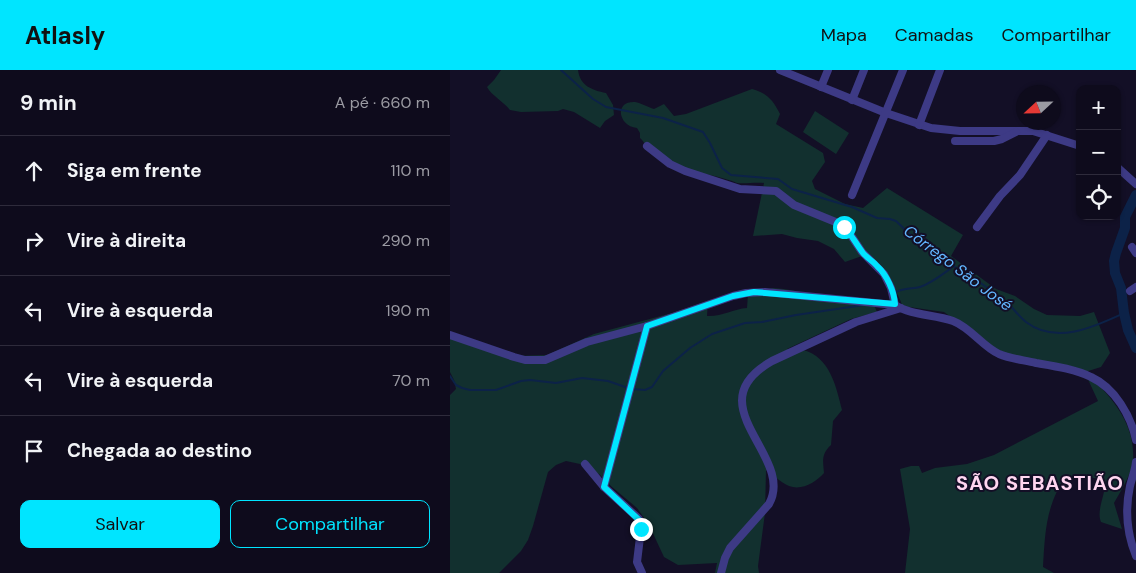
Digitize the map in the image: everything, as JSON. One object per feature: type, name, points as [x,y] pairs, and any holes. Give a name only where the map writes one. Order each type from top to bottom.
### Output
[{"type":"street","points":[[780,70],[919,125],[960,131],[1020,130],[1047,134],[1076,145]]},
{"type":"street","points":[[821,86],[828,70]]},
{"type":"street","points":[[852,100],[864,70]]},
{"type":"street","points":[[852,195],[903,70]]},
{"type":"street","points":[[919,125],[939,72]]},
{"type":"street","points":[[955,141],[994,141],[1020,130]]},
{"type":"street","points":[[977,227],[1000,196],[1020,175],[1047,134]]},
{"type":"street","points":[[647,146],[670,164],[685,171],[740,189],[776,191],[794,205],[838,223],[853,236],[862,252],[884,274],[898,306]]},
{"type":"street","points":[[1121,171],[1136,184]]},
{"type":"street","points":[[450,335],[514,357],[545,360],[587,342],[647,326],[733,296],[754,292],[898,306],[954,321],[970,331],[991,349],[1005,356],[1092,377],[1108,389],[1125,410],[1130,418],[1136,440]]},
{"type":"street","points":[[721,573],[730,548],[769,504],[775,488],[767,463],[746,419],[742,404],[745,384],[759,368],[772,361],[856,322],[898,306]]},
{"type":"street","points":[[604,487],[647,326]]},
{"type":"street","points":[[1136,462],[1130,486],[1127,511],[1130,537],[1136,556]]},
{"type":"street","points":[[585,464],[604,487],[639,520],[641,529],[637,562],[642,573]]},
{"type":"green space","points":[[501,70],[578,70],[584,84],[606,93],[613,105],[614,115],[605,121],[600,128],[574,112],[563,109],[558,111],[521,112],[510,110],[487,87]]},
{"type":"green space","points":[[752,89],[766,95],[775,105],[780,114],[776,124],[823,153],[825,162],[812,181],[815,189],[845,204],[863,208],[887,188],[963,235],[951,256],[996,289],[1015,296],[1047,315],[1080,316],[1094,312],[1110,353],[1101,367],[1085,372],[1112,400],[1126,422],[1133,447],[1133,461],[1130,472],[1114,503],[1122,529],[1101,522],[1100,507],[1105,481],[1094,478],[1066,476],[1050,508],[1046,530],[1043,567],[1054,573],[905,573],[910,529],[900,469],[919,466],[922,473],[935,468],[967,464],[994,455],[1098,401],[1085,373],[998,351],[944,312],[902,306],[891,285],[862,256],[845,262],[834,249],[818,241],[782,234],[753,236],[764,183],[737,183],[663,162],[650,152],[640,138],[637,128],[631,127],[626,123],[621,114],[624,106],[635,102],[654,109],[664,104],[674,116],[686,114]]},
{"type":"green space","points":[[815,111],[849,133],[836,154],[803,132]]},
{"type":"green space","points":[[773,288],[874,305],[877,312],[851,319],[787,349],[803,350],[820,359],[834,382],[842,410],[833,421],[831,445],[823,458],[824,473],[817,480],[808,485],[794,487],[783,483],[766,470],[765,513],[758,566],[759,573],[715,573],[717,563],[678,565],[664,557],[649,525],[637,508],[599,474],[588,470],[580,464],[566,461],[556,465],[548,472],[528,540],[521,551],[499,573],[450,573],[450,395],[456,389],[450,372],[450,337],[516,356],[547,355],[594,334],[672,313],[708,301],[707,316],[747,308],[748,294]]},
{"type":"waterway","name":"Córrego São José","points":[[561,70],[593,99],[606,107],[663,118],[703,132],[722,168],[731,175],[778,179],[792,189],[852,207],[877,218],[896,221],[918,242],[930,248],[988,288],[1008,303],[1026,322],[1038,329],[1062,333],[1075,331],[1100,324],[1124,313]]},
{"type":"waterway","points":[[1136,195],[1125,217],[1125,228],[1114,261],[1128,330],[1136,348]]},
{"type":"waterway","points":[[894,293],[920,287],[938,278],[954,266]]},
{"type":"waterway","points":[[632,389],[645,390],[652,387],[663,371],[690,348],[712,334],[745,323],[762,322],[864,305]]},
{"type":"waterway","points":[[450,376],[456,385],[470,390],[496,390],[521,381],[530,380],[556,383],[582,378],[608,381],[628,388]]},
{"type":"district","name":"SÃO SEBASTIÃO","points":[[1040,483]]},
{"type":"route","points":[[641,529],[641,524],[636,516],[604,487],[647,326],[733,296],[754,292],[895,304],[891,288],[884,274],[862,252],[853,236],[844,227]]}]
